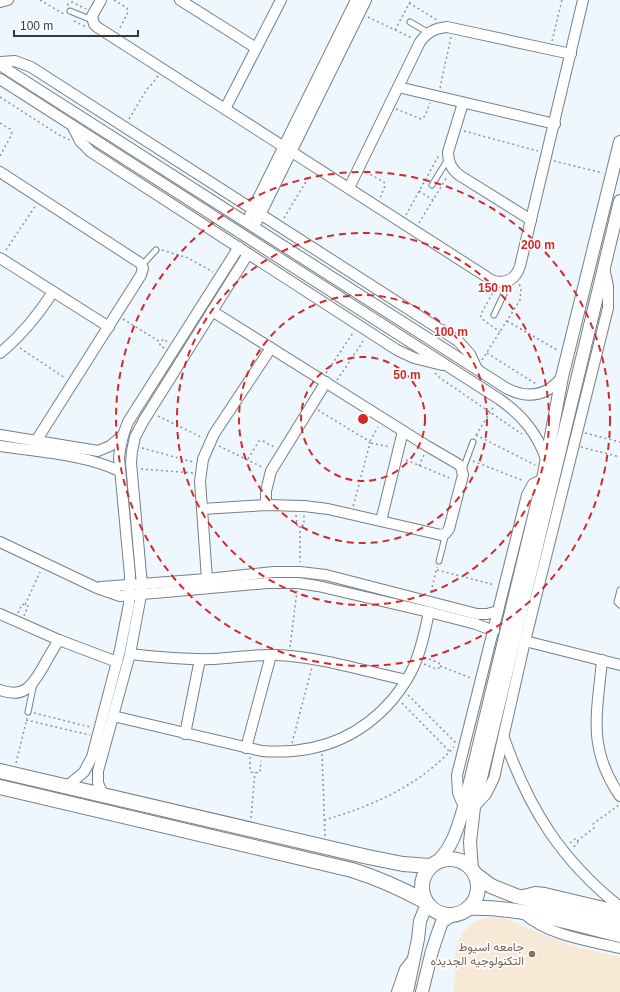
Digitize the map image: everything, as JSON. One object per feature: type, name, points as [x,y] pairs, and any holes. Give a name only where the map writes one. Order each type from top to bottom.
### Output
[{"type":"main road","points":[[7,773],[391,862],[434,864],[453,858],[467,864],[490,886],[516,896],[620,922]]},
{"type":"main road","points":[[0,787],[352,870],[382,880],[427,903],[438,912],[452,915],[458,914],[473,903],[478,889],[478,882],[474,872]]},
{"type":"main road","points":[[427,903],[422,893],[422,883],[424,874],[434,864]]},
{"type":"main road","points":[[468,908],[522,911],[620,935]]},
{"type":"street","points":[[0,2],[8,0]]},
{"type":"street","points":[[101,0],[93,12],[92,20],[97,27],[493,281],[499,282],[513,278],[520,266],[555,124],[583,0]]},
{"type":"street","points":[[180,0],[256,48]]},
{"type":"street","points":[[225,109],[281,0]]},
{"type":"street","points":[[250,224],[287,149],[356,0]]},
{"type":"street","points":[[287,149],[366,0]]},
{"type":"street","points":[[349,188],[420,42],[428,32],[441,27],[454,28],[571,54]]},
{"type":"street","points":[[0,63],[15,61],[31,68],[458,341],[470,354],[477,369]]},
{"type":"street","points":[[0,63],[514,392],[530,395],[546,391],[562,377]]},
{"type":"street","points":[[0,79],[499,399],[515,411],[528,425],[539,441],[542,473],[527,495],[457,775],[458,793],[469,807]]},
{"type":"street","points":[[398,87],[555,124]]},
{"type":"street","points":[[463,103],[449,146],[448,158],[452,168],[459,175],[532,220]]},
{"type":"street","points":[[72,125],[80,141],[91,152],[359,325],[406,354],[433,363],[449,366]]},
{"type":"street","points":[[474,872],[470,842],[469,807],[562,377],[620,142]]},
{"type":"street","points":[[0,172],[142,265],[144,270],[36,441]]},
{"type":"street","points":[[434,864],[444,855],[469,807],[604,266],[617,225],[620,200]]},
{"type":"street","points":[[66,787],[78,778],[88,766],[92,757],[126,625],[130,586],[120,471],[119,450],[122,436],[128,422],[239,248]]},
{"type":"street","points":[[103,795],[98,783],[98,771],[130,654],[141,590],[131,469],[133,446],[137,432],[144,420],[248,254]]},
{"type":"street","points":[[0,259],[108,327]]},
{"type":"street","points":[[469,807],[486,794],[494,778],[504,738],[526,641],[608,308],[608,286],[604,266]]},
{"type":"street","points":[[0,353],[31,322],[53,292]]},
{"type":"street","points":[[202,509],[266,505],[328,509],[439,535],[446,533],[449,529],[463,475],[463,470],[458,464],[212,311]]},
{"type":"street","points":[[207,579],[201,469],[205,452],[214,434],[271,348]]},
{"type":"street","points":[[266,505],[266,491],[269,478],[283,452],[326,383]]},
{"type":"street","points":[[381,521],[403,430]]},
{"type":"street","points":[[0,435],[98,451],[110,446],[122,436]]},
{"type":"street","points":[[0,446],[79,458],[100,463],[120,471]]},
{"type":"street","points":[[0,542],[97,588],[120,596],[129,596],[141,590],[207,579],[274,572],[300,572],[326,575],[429,607],[494,631]]},
{"type":"street","points":[[97,588],[130,586],[141,590],[268,583],[298,583],[429,607],[478,614],[487,614],[498,611]]},
{"type":"street","points":[[114,716],[248,749],[289,752],[321,746],[349,735],[364,726],[378,714],[401,688],[417,658],[429,607]]},
{"type":"street","points":[[0,614],[59,640],[117,662]]},
{"type":"street","points":[[0,690],[9,693],[19,693],[28,688],[35,680],[59,640]]},
{"type":"street","points":[[526,641],[620,665]]},
{"type":"street","points":[[130,654],[169,658],[200,659],[271,655],[289,656],[314,660],[401,688]]},
{"type":"street","points":[[248,749],[271,655]]},
{"type":"street","points":[[185,734],[200,659]]},
{"type":"street","points":[[602,660],[596,721],[597,743],[602,765],[611,783],[620,796]]},
{"type":"street","points":[[504,738],[514,767],[527,796],[543,822],[566,854],[584,875],[620,907]]},
{"type":"street","points":[[516,896],[535,892],[545,893],[620,911]]},
{"type":"street","points":[[407,992],[415,956],[420,921],[427,903]]},
{"type":"street","points":[[522,911],[541,926],[552,931],[620,948]]},
{"type":"street","points":[[422,992],[432,951],[442,922],[452,915]]},
{"type":"street","points":[[397,992],[406,969],[415,956]]},
{"type":"lane","points":[[70,11],[92,20]]},
{"type":"lane","points":[[410,22],[428,32]]},
{"type":"lane","points":[[432,185],[448,158]]},
{"type":"lane","points":[[142,265],[156,250]]},
{"type":"lane","points":[[494,315],[513,278]]},
{"type":"lane","points":[[463,470],[473,442]]},
{"type":"lane","points":[[439,561],[446,533]]},
{"type":"lane","points":[[620,590],[617,600],[620,605]]},
{"type":"lane","points":[[28,712],[35,680]]},
{"type":"path","points":[[114,0],[127,8],[128,12],[114,38]]},
{"type":"path","points":[[395,30],[411,0]]},
{"type":"path","points":[[549,49],[562,0]]},
{"type":"path","points":[[410,3],[436,19],[441,27]]},
{"type":"path","points":[[360,12],[420,42]]},
{"type":"path","points":[[389,106],[421,119],[425,116],[435,96],[454,28]]},
{"type":"path","points":[[124,127],[148,88],[162,69]]},
{"type":"path","points":[[0,97],[64,138],[80,141]]},
{"type":"path","points":[[0,123],[10,129],[12,134],[0,156]]},
{"type":"path","points":[[455,128],[612,175]]},
{"type":"path","points":[[402,222],[439,156],[443,150],[449,146]]},
{"type":"path","points":[[279,227],[315,166]]},
{"type":"path","points":[[359,168],[383,181],[385,184],[377,206]]},
{"type":"path","points":[[415,230],[452,168]]},
{"type":"path","points":[[419,191],[433,200]]},
{"type":"path","points":[[0,259],[40,199]]},
{"type":"path","points":[[156,250],[164,250],[188,258],[220,276]]},
{"type":"path","points":[[477,369],[521,296],[520,286],[513,278]]},
{"type":"path","points":[[116,315],[160,342]]},
{"type":"path","points":[[507,321],[567,356]]},
{"type":"path","points":[[326,383],[359,325]]},
{"type":"path","points":[[326,383],[370,332]]},
{"type":"path","points":[[11,343],[73,383]]},
{"type":"path","points":[[487,353],[546,391]]},
{"type":"path","points":[[433,363],[434,369],[438,376],[522,434]]},
{"type":"path","points":[[499,399],[476,435],[542,473]]},
{"type":"path","points":[[311,406],[370,443],[397,452],[419,466],[461,483]]},
{"type":"path","points":[[351,514],[370,443],[382,418]]},
{"type":"path","points":[[577,431],[620,442]]},
{"type":"path","points":[[247,460],[259,441],[263,441],[283,452]]},
{"type":"path","points":[[574,445],[620,457]]},
{"type":"path","points":[[133,446],[201,469]]},
{"type":"path","points":[[419,466],[428,446]]},
{"type":"path","points":[[467,459],[542,473]]},
{"type":"path","points":[[131,469],[201,469]]},
{"type":"path","points":[[300,506],[304,525],[300,526]]},
{"type":"path","points":[[300,506],[297,525],[300,526],[300,572]]},
{"type":"path","points":[[429,607],[439,561]]},
{"type":"path","points":[[18,622],[28,608],[25,605],[44,563]]},
{"type":"path","points":[[437,570],[504,587]]},
{"type":"path","points":[[289,656],[298,583]]},
{"type":"path","points":[[18,622],[21,604],[25,605]]},
{"type":"path","points":[[417,658],[436,669],[440,666]]},
{"type":"path","points":[[417,658],[438,662],[440,666],[481,682]]},
{"type":"path","points":[[289,752],[314,660]]},
{"type":"path","points":[[401,688],[457,744]]},
{"type":"path","points":[[401,688],[450,752]]},
{"type":"path","points":[[7,773],[28,712],[98,733]]},
{"type":"path","points":[[26,720],[98,733]]},
{"type":"path","points":[[324,820],[366,807],[404,788],[428,771],[450,752],[469,730]]},
{"type":"path","points":[[321,746],[326,847]]},
{"type":"path","points":[[248,749],[251,772],[260,772],[262,751]]},
{"type":"path","points":[[250,830],[255,772]]},
{"type":"path","points":[[577,841],[594,828],[593,824],[620,804]]},
{"type":"shaded area","name":"جامعه اسيوط التكنولوجيه الجديده","points":[[501,917],[572,946],[620,957],[620,992],[454,992],[455,952],[464,931],[474,922],[487,918]]},
{"type":"place","name":"جامعه اسيوط التكنولوجيه الجديده","points":[[532,954]]}]
